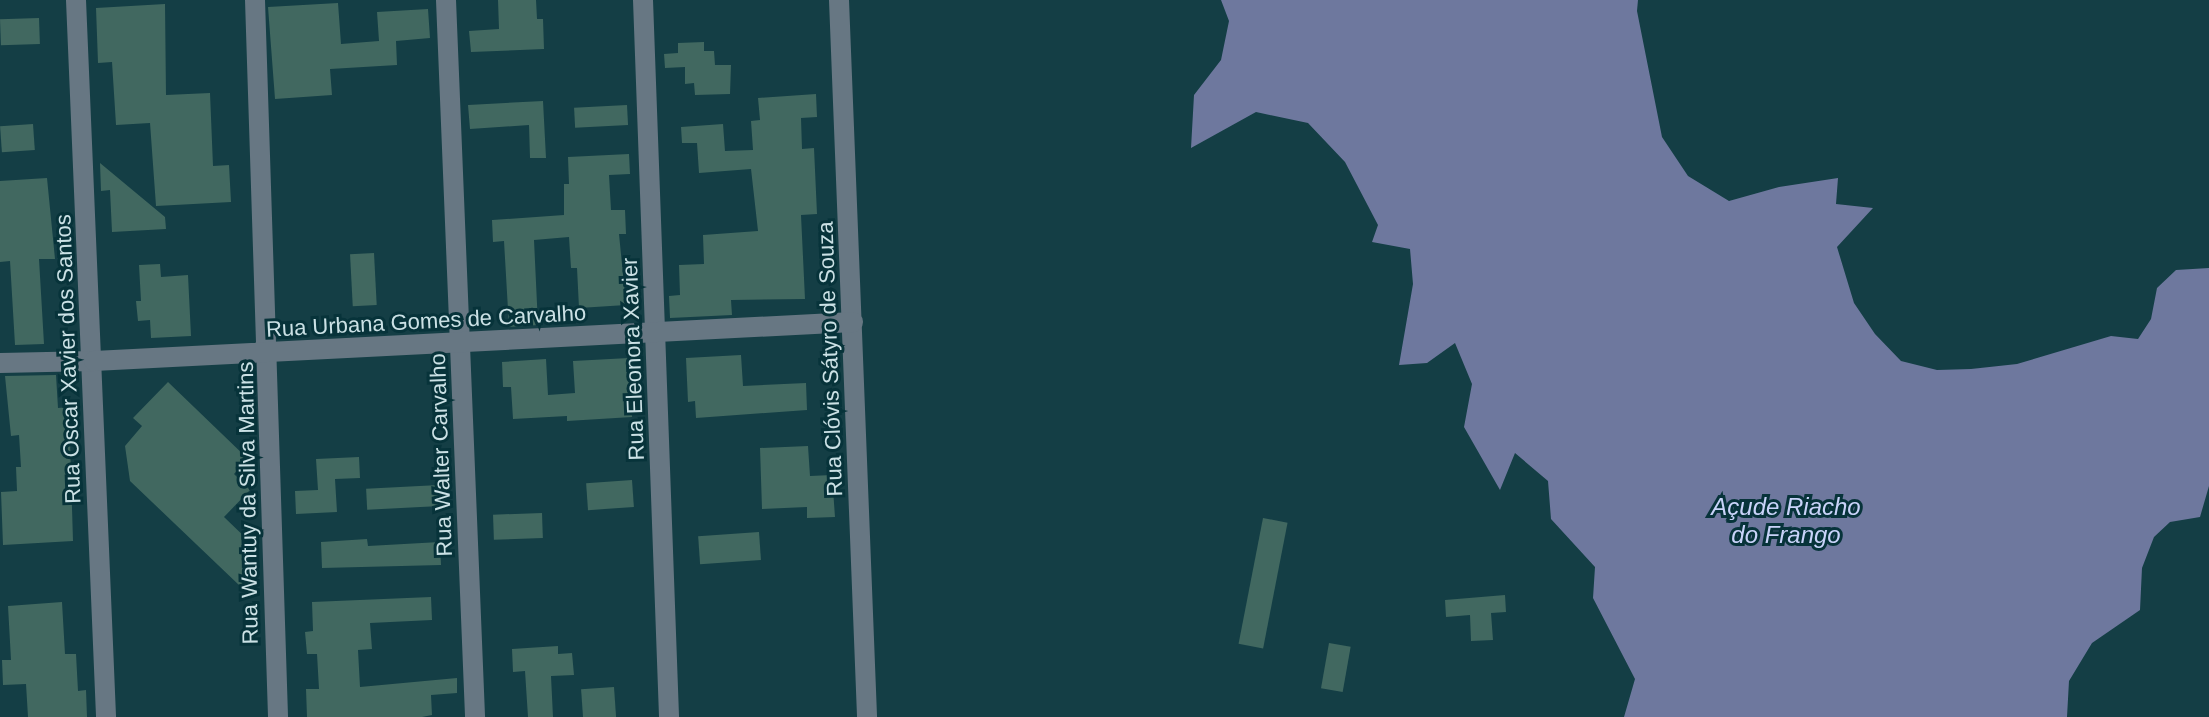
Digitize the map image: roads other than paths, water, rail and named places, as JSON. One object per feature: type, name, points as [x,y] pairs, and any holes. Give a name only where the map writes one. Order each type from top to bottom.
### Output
[{"type":"street","name":"Rua Oscar Xavier dos Santos","points":[[76,0],[94,361],[106,717]]},
{"type":"street","name":"Rua Wantuy da Silva Martins","points":[[255,0],[278,717]]},
{"type":"street","name":"Rua Walter Carvalho","points":[[446,0],[475,717]]},
{"type":"street","name":"Rua Eleonora Xavier","points":[[643,0],[669,717]]},
{"type":"street","name":"Rua Clóvis Sátyro de Souza","points":[[839,0],[867,717]]},
{"type":"street","name":"Rua Urbana Gomes de Carvalho","points":[[0,363],[268,353],[853,322]]},
{"type":"water","name":"Açude Riacho do Frango","points":[[1221,0],[1638,0],[1637,11],[1662,137],[1688,176],[1729,201],[1779,187],[1838,178],[1836,204],[1873,208],[1837,247],[1854,303],[1875,334],[1901,361],[1937,370],[1971,369],[2017,364],[2111,336],[2138,339],[2151,319],[2157,288],[2176,270],[2209,268],[2209,486],[2200,517],[2170,522],[2154,537],[2142,568],[2140,610],[2092,643],[2069,681],[2067,717],[1624,717],[1635,679],[1593,598],[1595,567],[1551,519],[1548,481],[1515,453],[1500,490],[1464,427],[1472,384],[1455,343],[1427,363],[1399,365],[1413,284],[1410,249],[1372,242],[1378,225],[1345,162],[1308,123],[1256,112],[1191,148],[1194,95],[1221,60],[1229,21]]}]
